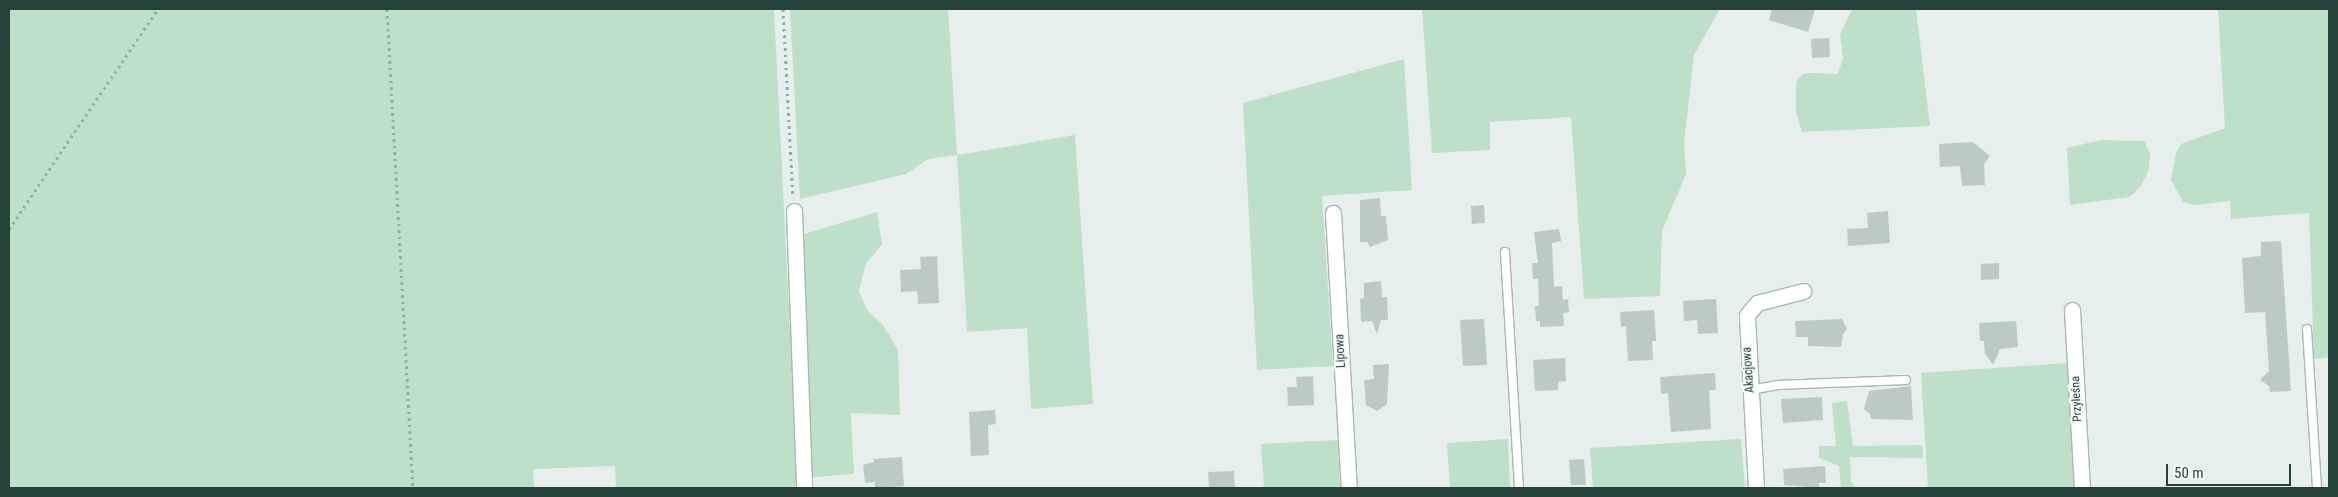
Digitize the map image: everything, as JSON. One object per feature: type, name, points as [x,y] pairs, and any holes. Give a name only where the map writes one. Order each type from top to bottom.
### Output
[{"type":"street","points":[[794,211],[804,488]]},
{"type":"street","name":"Lipowa","points":[[1333,213],[1349,488]]},
{"type":"street","name":"Akacjowa","points":[[1756,488],[1746,314],[1757,303],[1803,291]]},
{"type":"street","name":"Przyleśna","points":[[2072,310],[2082,488]]},
{"type":"lane","points":[[1506,252],[1519,488]]},
{"type":"lane","points":[[2307,329],[2317,488]]},
{"type":"lane","points":[[1750,390],[1777,385],[1906,380]]},
{"type":"path","points":[[9,229],[158,9]]},
{"type":"path","points":[[387,9],[413,488]]},
{"type":"path","points":[[783,9],[794,211]]},
{"type":"green space","points":[[9,9],[774,9],[798,488],[616,488],[615,466],[533,469],[534,488],[9,488]]},
{"type":"green space","points":[[790,9],[948,9],[957,155],[928,159],[906,174],[800,199]]},
{"type":"green space","points":[[1422,9],[1720,9],[1694,55],[1684,143],[1686,174],[1662,231],[1660,296],[1584,299],[1571,117],[1490,122],[1490,150],[1432,153]]},
{"type":"green space","points":[[1852,9],[1916,9],[1930,126],[1802,132],[1796,112],[1796,82],[1803,74],[1838,74],[1843,58],[1840,35]]},
{"type":"green space","points":[[2218,9],[2329,9],[2329,357],[2314,359],[2309,213],[2231,219],[2230,201],[2194,205],[2183,202],[2171,180],[2176,153],[2181,144],[2225,128]]},
{"type":"green space","points":[[1404,59],[1412,190],[1322,196],[1333,366],[1257,370],[1243,103]]},
{"type":"green space","points":[[1075,135],[1093,404],[1031,409],[1027,328],[967,332],[957,155]]},
{"type":"green space","points":[[2101,140],[2144,141],[2150,153],[2149,169],[2141,186],[2129,197],[2070,205],[2067,148]]},
{"type":"green space","points":[[877,212],[882,245],[866,263],[859,291],[867,310],[883,325],[898,350],[900,415],[851,413],[854,474],[812,477],[801,235]]},
{"type":"green space","points":[[2069,363],[2075,488],[1928,488],[1921,373]]},
{"type":"green space","points":[[1847,401],[1853,446],[1922,445],[1923,458],[1850,457],[1851,482],[1857,488],[1841,488],[1839,466],[1819,458],[1819,446],[1836,446],[1832,403]]},
{"type":"green space","points":[[1508,439],[1510,488],[1450,488],[1447,443]]},
{"type":"green space","points":[[1741,439],[1745,488],[1593,488],[1590,448]]},
{"type":"green space","points":[[1338,440],[1340,488],[1264,488],[1261,444]]},
{"type":"building","points":[[1772,9],[1815,9],[1808,32],[1769,20]]},
{"type":"building","points":[[1829,38],[1830,57],[1812,58],[1811,39]]},
{"type":"building","points":[[1973,142],[1990,156],[1984,164],[1985,185],[1962,186],[1960,166],[1940,167],[1939,144]]},
{"type":"building","points":[[1380,198],[1381,216],[1386,216],[1388,240],[1370,247],[1367,242],[1360,242],[1360,200]]},
{"type":"building","points":[[1484,205],[1485,223],[1472,224],[1471,206]]},
{"type":"building","points":[[1888,211],[1890,243],[1848,246],[1847,229],[1868,228],[1867,213]]},
{"type":"building","points":[[1559,229],[1561,241],[1552,243],[1554,287],[1562,286],[1563,300],[1568,299],[1569,312],[1563,313],[1564,326],[1540,327],[1540,321],[1536,321],[1535,306],[1539,306],[1538,279],[1533,279],[1532,263],[1538,263],[1534,232]]},
{"type":"building","points":[[2281,241],[2291,391],[2270,392],[2269,386],[2260,380],[2269,371],[2265,312],[2245,313],[2242,258],[2261,256],[2261,242]]},
{"type":"building","points":[[937,256],[939,303],[918,304],[917,291],[901,292],[900,270],[921,269],[920,257]]},
{"type":"building","points":[[1999,263],[1999,279],[1981,280],[1981,264]]},
{"type":"building","points":[[1381,281],[1382,297],[1387,297],[1388,320],[1381,320],[1377,334],[1372,321],[1361,322],[1360,299],[1364,298],[1364,283]]},
{"type":"building","points":[[1716,299],[1718,333],[1698,334],[1697,320],[1684,321],[1683,301]]},
{"type":"building","points":[[1654,310],[1656,341],[1652,341],[1653,360],[1628,361],[1626,326],[1621,327],[1620,312]]},
{"type":"building","points":[[1484,319],[1487,365],[1463,366],[1460,320]]},
{"type":"building","points":[[1842,319],[1847,329],[1843,334],[1841,347],[1808,346],[1808,337],[1796,337],[1795,321]]},
{"type":"building","points":[[2016,321],[2018,347],[2000,349],[1993,365],[1985,353],[1984,341],[1980,341],[1979,323]]},
{"type":"building","points":[[1565,358],[1566,381],[1558,382],[1558,390],[1535,391],[1533,360]]},
{"type":"building","points":[[1389,364],[1387,404],[1377,411],[1366,405],[1364,380],[1374,379],[1373,365]]},
{"type":"building","points":[[1715,373],[1716,390],[1709,390],[1711,429],[1671,432],[1668,393],[1661,394],[1660,377]]},
{"type":"building","points":[[1313,376],[1314,405],[1288,406],[1287,387],[1297,387],[1296,377]]},
{"type":"building","points":[[1911,386],[1913,420],[1871,419],[1870,414],[1864,409],[1869,391]]},
{"type":"building","points":[[1822,397],[1823,420],[1783,423],[1781,399]]},
{"type":"building","points":[[995,410],[996,424],[988,425],[989,455],[971,456],[969,412]]},
{"type":"building","points":[[902,457],[904,486],[875,488],[875,482],[865,483],[863,465],[874,462],[873,459]]},
{"type":"building","points":[[1584,459],[1586,485],[1571,485],[1569,460]]},
{"type":"building","points":[[1825,466],[1826,483],[1819,483],[1819,488],[1784,485],[1783,469]]},
{"type":"building","points":[[1234,471],[1235,488],[1209,488],[1208,472]]}]
